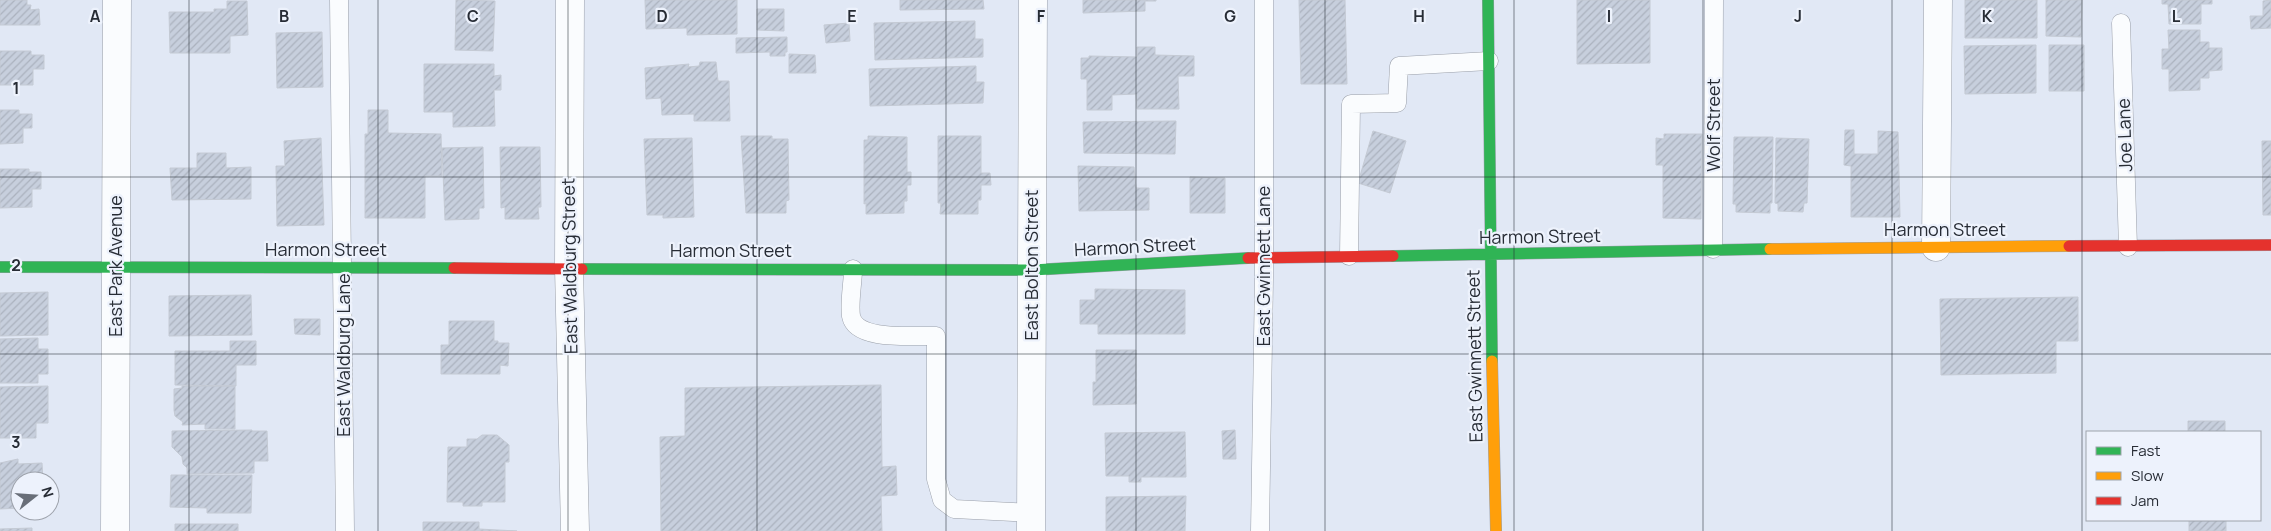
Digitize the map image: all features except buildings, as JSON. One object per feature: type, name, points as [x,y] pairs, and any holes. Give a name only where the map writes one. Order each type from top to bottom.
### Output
[{"type":"main road","name":"East Gwinnett Street","points":[[1488,0],[1490,256],[1496,531]]},
{"type":"main road","name":"Harmon Street","points":[[0,267],[1032,270],[1264,257],[1490,256],[1713,249],[2271,245]]},
{"type":"street","name":"East Park Avenue","points":[[115,531],[117,0]]},
{"type":"street","name":"East Waldburg Street","points":[[570,0],[569,268],[575,531]]},
{"type":"street","name":"East Bolton Street","points":[[1031,522],[1033,0]]},
{"type":"street","points":[[1936,247],[1938,0]]},
{"type":"lane","name":"East Waldburg Lane","points":[[339,0],[345,531]]},
{"type":"lane","name":"East Gwinnett Lane","points":[[1260,531],[1264,257],[1264,0]]},
{"type":"lane","name":"Wolf Street","points":[[1713,249],[1714,0]]},
{"type":"lane","name":"Joe Lane","points":[[2121,24],[2128,247]]},
{"type":"lane","points":[[1349,256],[1351,104],[1397,103],[1399,66],[1488,61]]},
{"type":"lane","points":[[853,269],[852,316],[858,328],[872,334],[936,336],[936,479],[942,500],[954,508],[1031,522]]},
{"type":"traffic: fast","points":[[1488,0],[1492,361]]},
{"type":"traffic: fast","points":[[1393,256],[1770,249]]},
{"type":"traffic: fast","points":[[582,269],[1032,270],[1248,258]]},
{"type":"traffic: fast","points":[[0,267],[454,268]]},
{"type":"traffic: slow","points":[[1770,249],[2069,246]]},
{"type":"traffic: slow","points":[[1492,361],[1496,531]]},
{"type":"traffic: jam","points":[[2069,246],[2271,245]]},
{"type":"traffic: jam","points":[[1248,258],[1393,256]]},
{"type":"traffic: jam","points":[[454,268],[582,269]]}]
